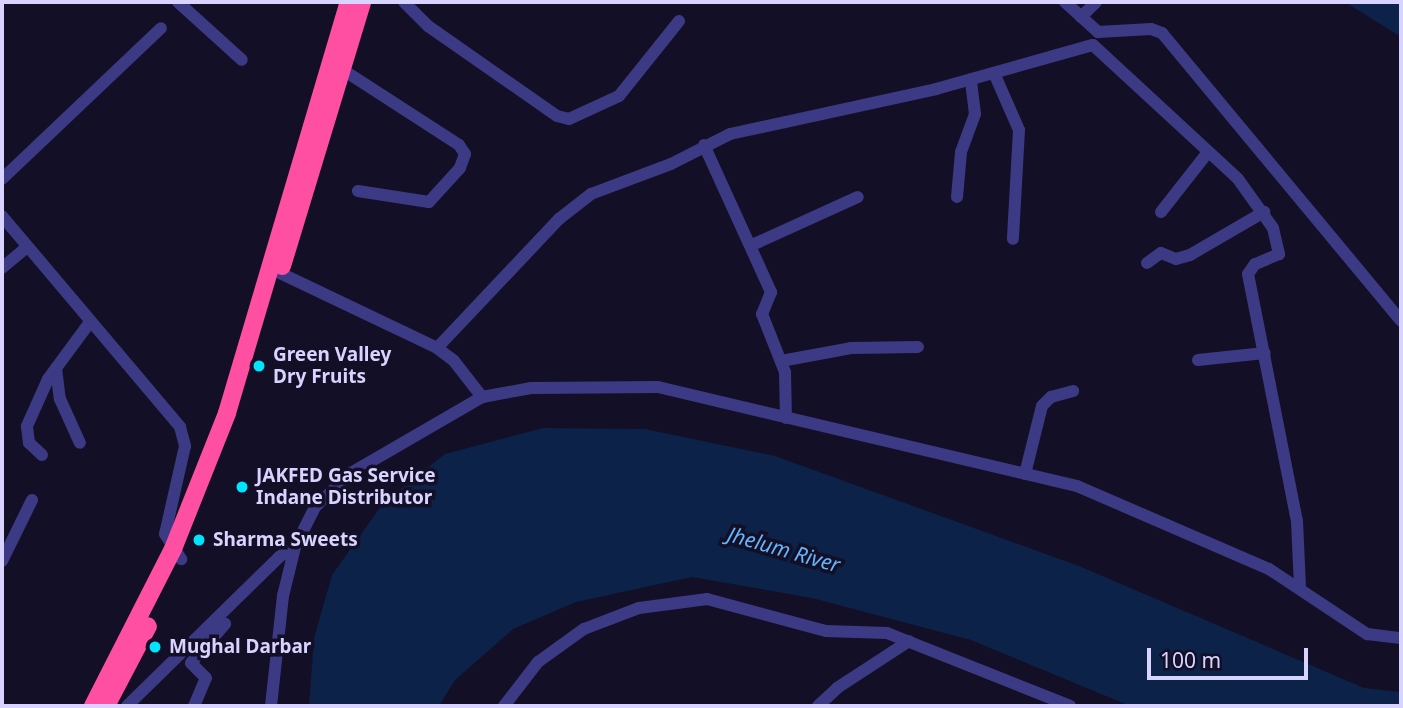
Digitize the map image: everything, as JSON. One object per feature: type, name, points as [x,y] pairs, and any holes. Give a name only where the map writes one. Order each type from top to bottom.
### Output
[{"type":"highway","points":[[106,706],[233,429],[281,273],[336,66],[349,2]]},
{"type":"highway","points":[[93,706],[177,554],[227,412],[336,66],[362,2]]},
{"type":"street","points":[[178,2],[243,60]]},
{"type":"street","points":[[404,2],[428,26],[557,116],[569,119],[619,96],[679,22]]},
{"type":"street","points":[[1065,2],[1103,33],[1151,29],[1162,33],[1401,321]]},
{"type":"street","points":[[1081,17],[1096,2]]},
{"type":"street","points":[[2,179],[161,28]]},
{"type":"street","points":[[437,348],[575,204],[704,145],[761,125],[971,79],[1093,45],[1238,179],[1264,212],[1280,252],[1255,264],[1248,274],[1298,531],[1300,586]]},
{"type":"street","points":[[336,66],[459,145],[465,154],[460,167],[429,202],[358,191]]},
{"type":"street","points":[[994,73],[1019,130],[1013,239]]},
{"type":"street","points":[[957,197],[961,152],[975,114],[971,79]]},
{"type":"street","points":[[704,145],[752,245],[771,292],[762,314],[787,382],[786,418]]},
{"type":"street","points":[[1161,212],[1208,152]]},
{"type":"street","points":[[752,245],[858,197]]},
{"type":"street","points":[[1147,263],[1158,254],[1176,259],[1190,255],[1264,212]]},
{"type":"street","points":[[2,216],[184,435],[165,523],[177,554]]},
{"type":"street","points":[[2,268],[26,248]]},
{"type":"street","points":[[281,273],[437,348],[454,361],[482,397]]},
{"type":"street","points":[[42,455],[29,443],[27,426],[56,368],[90,322]]},
{"type":"street","points":[[781,361],[851,348],[918,347]]},
{"type":"street","points":[[1198,360],[1265,353]]},
{"type":"street","points":[[56,368],[60,398],[80,443]]},
{"type":"street","points":[[271,706],[274,655],[295,547],[315,507],[332,487],[482,397],[531,388],[657,387],[1077,486],[1300,586],[1354,628],[1383,638],[1401,638]]},
{"type":"street","points":[[1025,474],[1042,406],[1051,397],[1073,391]]},
{"type":"street","points":[[2,561],[32,500]]},
{"type":"street","points":[[127,706],[279,557],[295,547]]},
{"type":"street","points":[[504,706],[538,662],[559,645],[611,617],[669,601],[718,600],[826,631],[880,631],[1048,702],[1070,706]]},
{"type":"street","points":[[194,706],[206,681],[192,661],[225,624]]},
{"type":"street","points":[[818,706],[909,641]]},
{"type":"water","points":[[1345,2],[1401,2],[1401,37]]},
{"type":"water","name":"Jhelum River","points":[[543,428],[645,429],[775,456],[1079,566],[1364,688],[1401,692],[1401,706],[1130,706],[971,640],[812,598],[692,577],[576,602],[513,629],[455,680],[439,706],[309,706],[314,638],[332,575],[384,502],[445,454]]},
{"type":"place","name":"Green Valley Dry Fruits","points":[[259,366]]},
{"type":"place","name":"JAKFED Gas Service Indane Distributor","points":[[242,487]]},
{"type":"place","name":"Sharma Sweets","points":[[199,540]]},
{"type":"place","name":"Mughal Darbar","points":[[155,647]]}]
